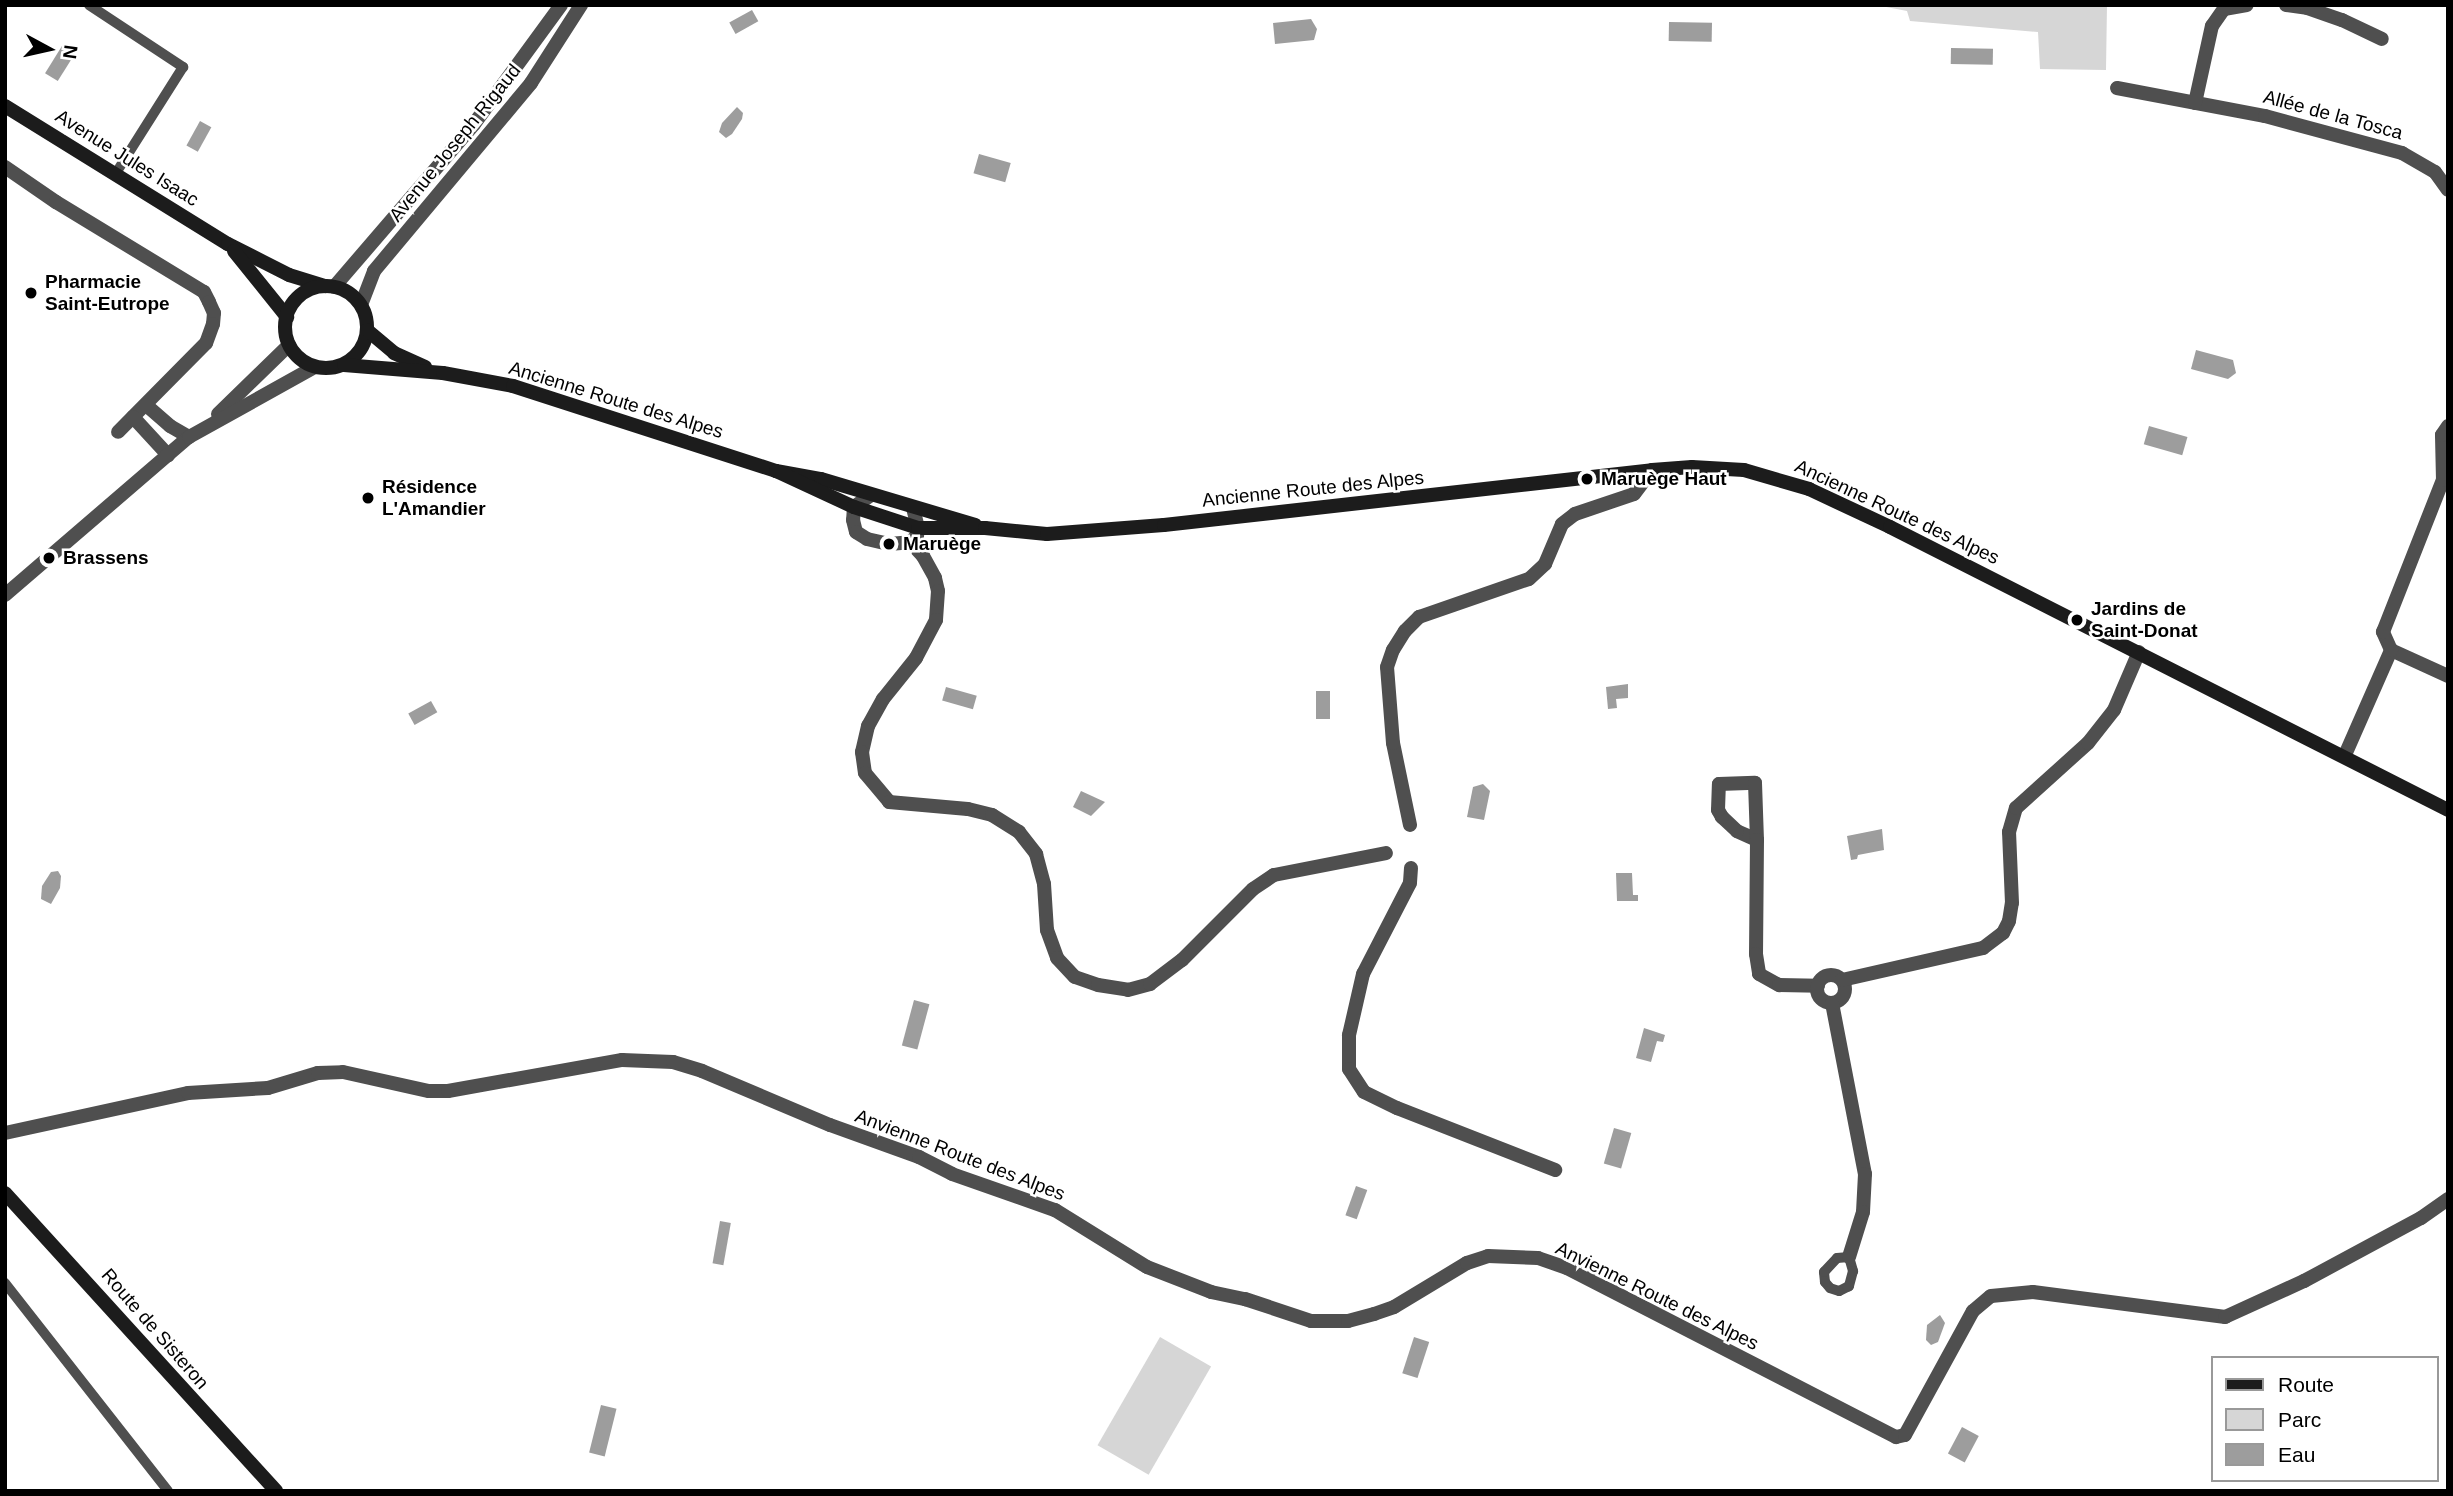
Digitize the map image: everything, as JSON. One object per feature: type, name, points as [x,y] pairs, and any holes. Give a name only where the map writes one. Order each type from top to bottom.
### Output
[{"type":"main road","name":"Avenue Jules Isaac","points":[[5,106],[228,244],[289,275],[330,287]]},
{"type":"main road","name":"Avenue Jules Isaac","points":[[228,244],[287,317]]},
{"type":"main road","points":[[330,287],[349,293],[361,305],[367,330],[360,351],[344,365],[330,369],[316,367],[300,359],[289,345],[285,331],[287,317],[295,301],[309,290],[330,287]]},
{"type":"main road","name":"Ancienne Route des Alpes","points":[[367,330],[403,359],[443,373]]},
{"type":"main road","name":"Ancienne Route des Alpes","points":[[344,365],[443,373],[513,386],[776,471],[854,507],[918,528],[985,528],[1047,534],[1130,528],[1652,470],[1692,467],[1744,470],[1809,489],[2139,652],[2448,810]]},
{"type":"main road","name":"Ancienne Route des Alpes","points":[[776,471],[821,479],[985,528]]},
{"type":"main road","name":"Route de Sisteron","points":[[5,1193],[276,1491]]},
{"type":"street","name":"Avenue Joseph Rigaud","points":[[330,287],[474,124],[548,27],[561,5]]},
{"type":"street","name":"Avenue Joseph Rigaud","points":[[361,305],[374,271],[531,83],[581,5]]},
{"type":"street","points":[[2195,103],[2212,26],[2224,9],[2247,5]]},
{"type":"street","points":[[2286,5],[2307,8],[2342,20],[2382,39]]},
{"type":"street","name":"Allée de la Tosca","points":[[2117,88],[2265,116],[2402,153],[2435,172],[2448,190]]},
{"type":"street","points":[[5,167],[47,196],[204,292],[214,313],[211,335],[118,432]]},
{"type":"street","points":[[205,427],[289,345]]},
{"type":"street","points":[[5,595],[189,437],[316,367]]},
{"type":"street","points":[[146,405],[170,426],[189,437]]},
{"type":"street","points":[[133,417],[168,455]]},
{"type":"street","points":[[2448,426],[2442,435],[2443,480],[2383,632],[2391,650],[2448,676]]},
{"type":"street","points":[[1410,825],[1393,743],[1387,667],[1393,650],[1405,631],[1419,617],[1504,590],[1529,579],[1545,564],[1562,524],[1575,514],[1634,494],[1652,470]]},
{"type":"street","points":[[870,495],[854,507],[856,532],[867,539],[896,544],[910,542],[917,536],[918,528],[913,508]]},
{"type":"street","points":[[910,542],[923,556],[935,578],[938,591],[936,620],[916,658],[883,699],[868,726],[862,752],[864,773],[889,802],[968,808],[992,815],[1019,832],[1037,855],[1044,884],[1047,930],[1057,958],[1075,977],[1098,985],[1128,990],[1150,984],[1182,960],[1253,889],[1274,875],[1386,853]]},
{"type":"street","points":[[2344,755],[2391,650]]},
{"type":"street","points":[[1818,986],[1826,976],[1835,975],[1842,980],[1983,948],[2003,933],[2012,903],[2009,832],[2016,808],[2088,743],[2114,710],[2139,652]]},
{"type":"street","points":[[1757,840],[1756,954],[1759,974],[1779,985],[1818,986]]},
{"type":"street","points":[[1411,868],[1410,883],[1363,974],[1349,1035],[1349,1069],[1364,1091],[1397,1108],[1555,1170]]},
{"type":"street","points":[[1832,1003],[1843,996],[1842,980]]},
{"type":"street","points":[[1818,986],[1821,998],[1832,1003]]},
{"type":"street","points":[[1832,1003],[1865,1174],[1863,1212],[1849,1257]]},
{"type":"street","name":"Anvienne Route des Alpes","points":[[5,1133],[188,1093],[268,1088],[318,1073],[344,1072],[429,1091],[448,1091],[622,1060],[673,1062],[702,1071],[830,1125],[919,1157],[951,1174],[1055,1210],[1147,1267],[1211,1292],[1245,1299],[1311,1321],[1348,1321],[1394,1307],[1466,1263],[1488,1256],[1538,1258],[1567,1269],[1896,1437],[1905,1435],[1973,1311],[1991,1296],[2033,1292],[2225,1317],[2304,1281],[2421,1218],[2448,1199]]},
{"type":"lane","points":[[89,5],[183,67],[116,173]]},
{"type":"lane","points":[[5,1283],[168,1491]]},
{"type":"green space","points":[[1876,5],[2107,5],[2106,70],[2040,69],[2038,32],[1910,21],[1907,11]]},
{"type":"green space","points":[[1160,1337],[1211,1366],[1149,1475],[1098,1445]]},
{"type":"water","points":[[752,10],[758,21],[736,34],[729,23]]},
{"type":"water","points":[[1311,19],[1317,29],[1314,40],[1275,44],[1273,23]]},
{"type":"water","points":[[1669,22],[1712,23],[1712,42],[1669,41]]},
{"type":"water","points":[[62,46],[75,54],[58,81],[45,73]]},
{"type":"water","points":[[1951,48],[1993,49],[1993,65],[1951,64]]},
{"type":"water","points":[[737,107],[743,113],[742,119],[726,138],[719,132],[722,123]]},
{"type":"water","points":[[200,121],[211,127],[198,152],[186,145]]},
{"type":"water","points":[[979,154],[1011,163],[1005,182],[973,173]]},
{"type":"water","points":[[2196,350],[2233,360],[2236,373],[2228,379],[2191,369]]},
{"type":"water","points":[[2149,426],[2187,437],[2182,455],[2144,444]]},
{"type":"water","points":[[1628,684],[1628,698],[1616,699],[1617,708],[1608,709],[1606,687]]},
{"type":"water","points":[[946,687],[977,696],[973,709],[942,700]]},
{"type":"water","points":[[1316,691],[1330,691],[1330,719],[1316,719]]},
{"type":"water","points":[[431,701],[437,712],[415,725],[408,714]]},
{"type":"water","points":[[1483,784],[1490,791],[1484,820],[1467,817],[1473,787]]},
{"type":"water","points":[[1081,791],[1105,802],[1091,816],[1073,807]]},
{"type":"water","points":[[1882,829],[1884,850],[1858,855],[1857,859],[1851,860],[1847,836]]},
{"type":"water","points":[[58,871],[61,876],[60,888],[51,904],[41,899],[42,886],[51,872]]},
{"type":"water","points":[[1616,873],[1632,873],[1633,895],[1638,895],[1638,901],[1617,901]]},
{"type":"water","points":[[914,1000],[929,1004],[917,1050],[902,1045]]},
{"type":"water","points":[[1644,1028],[1665,1035],[1663,1042],[1657,1041],[1651,1062],[1636,1058]]},
{"type":"water","points":[[1614,1128],[1631,1133],[1621,1169],[1604,1164]]},
{"type":"water","points":[[1356,1186],[1367,1190],[1357,1219],[1345,1215]]},
{"type":"water","points":[[720,1221],[731,1223],[723,1265],[713,1263]]},
{"type":"water","points":[[1940,1315],[1945,1323],[1938,1342],[1931,1345],[1926,1340],[1927,1325]]},
{"type":"water","points":[[1414,1337],[1429,1342],[1417,1378],[1402,1373]]},
{"type":"water","points":[[601,1405],[617,1409],[605,1456],[589,1453]]},
{"type":"water","points":[[1962,1427],[1979,1436],[1965,1462],[1948,1453]]},
{"type":"place","name":"Pharmacie Saint-Eutrope","points":[[31,293]]},
{"type":"place","name":"Maruège Haut","points":[[1587,479]]},
{"type":"place","name":"Résidence L'Amandier","points":[[368,498]]},
{"type":"place","name":"Maruège","points":[[889,544]]},
{"type":"place","name":"Brassens","points":[[49,558]]},
{"type":"place","name":"Jardins de Saint-Donat","points":[[2077,620]]}]
